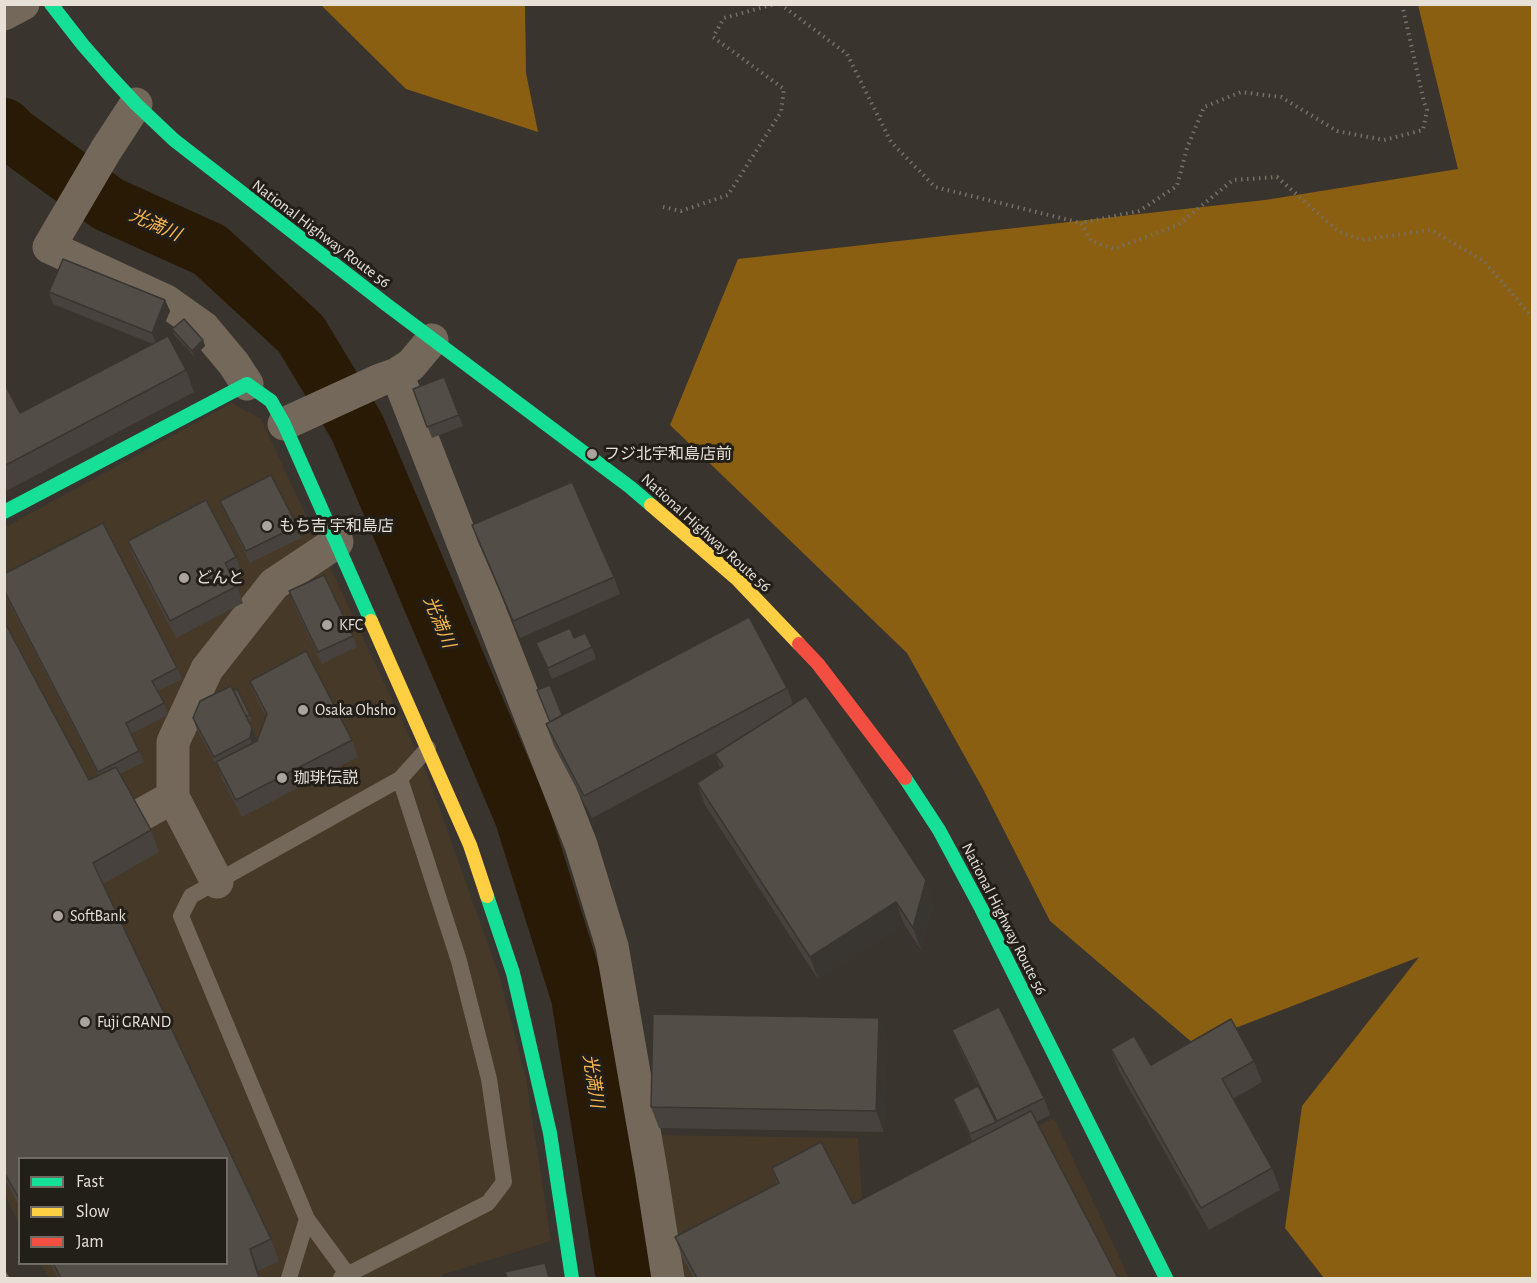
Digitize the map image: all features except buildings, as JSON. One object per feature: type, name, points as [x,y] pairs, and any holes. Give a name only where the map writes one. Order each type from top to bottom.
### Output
[{"type":"main road","name":"National Highway Route 56","points":[[51,4],[83,45],[136,104],[174,140],[432,340],[630,487],[737,579],[818,664],[904,776],[939,830],[1166,1278]]},
{"type":"main road","points":[[4,512],[247,384],[271,400],[292,420],[337,542],[470,845],[513,973],[550,1132],[572,1278]]},
{"type":"street","points":[[4,14],[23,4]]},
{"type":"street","points":[[136,104],[49,247],[166,301],[204,328],[234,364],[247,384]]},
{"type":"street","points":[[292,420],[411,365],[432,340]]},
{"type":"street","points":[[389,377],[580,844],[612,946],[668,1278]]},
{"type":"street","points":[[217,882],[173,797],[173,742],[207,669],[274,584],[337,542]]},
{"type":"street","points":[[140,816],[173,797]]},
{"type":"lane","points":[[400,778],[459,961],[489,1079],[504,1182],[488,1203],[344,1277],[307,1219],[182,916],[191,896],[400,778],[428,748]]},
{"type":"lane","points":[[288,1278],[307,1219]]},
{"type":"path","points":[[663,207],[681,211],[728,195],[781,112],[784,89],[713,37],[724,18],[775,4]]},
{"type":"path","points":[[780,4],[847,54],[891,142],[935,187],[1081,224],[1139,211],[1177,186],[1187,148],[1204,107],[1241,92],[1281,97],[1337,131],[1384,140],[1423,130],[1427,110],[1402,4]]},
{"type":"path","points":[[1081,224],[1090,241],[1114,249],[1178,225],[1233,180],[1277,177],[1338,231],[1361,240],[1431,230],[1484,261],[1533,317]]},
{"type":"shaded area","points":[[321,5],[525,5],[526,73],[538,132],[406,89]]},
{"type":"shaded area","points":[[1418,5],[1532,5],[1532,1278],[1324,1278],[1285,1228],[1302,1106],[1419,957],[1194,1044],[1050,921],[983,789],[907,653],[670,425],[738,259],[1265,200],[1458,169]]},
{"type":"shaded area","points":[[232,403],[261,419],[429,779],[499,975],[526,1078],[551,1241],[441,1275],[441,1278],[49,1278],[42,1265],[228,1265],[228,1157],[18,1157],[18,1221],[5,1195],[4,528]]},
{"type":"shaded area","points":[[1054,1118],[1129,1278],[678,1278],[655,1135],[858,1138],[863,1213]]},
{"type":"waterway","name":"光満川","points":[[4,126],[13,135],[108,204],[210,250],[301,334],[357,427],[522,815],[579,997],[624,1278]]},
{"type":"railway","points":[[4,1273],[7,1278]]},
{"type":"traffic: fast","points":[[51,4],[111,77],[174,140],[651,505]]},
{"type":"traffic: fast","points":[[4,512],[247,384],[271,401],[284,424],[371,621]]},
{"type":"traffic: fast","points":[[905,778],[939,830],[981,908],[1166,1278]]},
{"type":"traffic: fast","points":[[487,896],[513,973],[550,1133],[572,1278]]},
{"type":"traffic: slow","points":[[651,505],[737,579],[799,644]]},
{"type":"traffic: slow","points":[[371,621],[470,845],[487,896]]},
{"type":"traffic: jam","points":[[799,644],[818,664],[905,778]]},
{"type":"place","name":"フジ北宇和島店前","points":[[592,454]]},
{"type":"place","name":"もち吉 宇和島店","points":[[267,526]]},
{"type":"place","name":"どんと","points":[[184,578]]},
{"type":"place","name":"KFC","points":[[327,625]]},
{"type":"place","name":"Osaka Ohsho","points":[[303,710]]},
{"type":"place","name":"珈琲伝説","points":[[282,778]]},
{"type":"place","name":"SoftBank","points":[[58,916]]},
{"type":"place","name":"Fuji GRAND","points":[[85,1022]]}]
